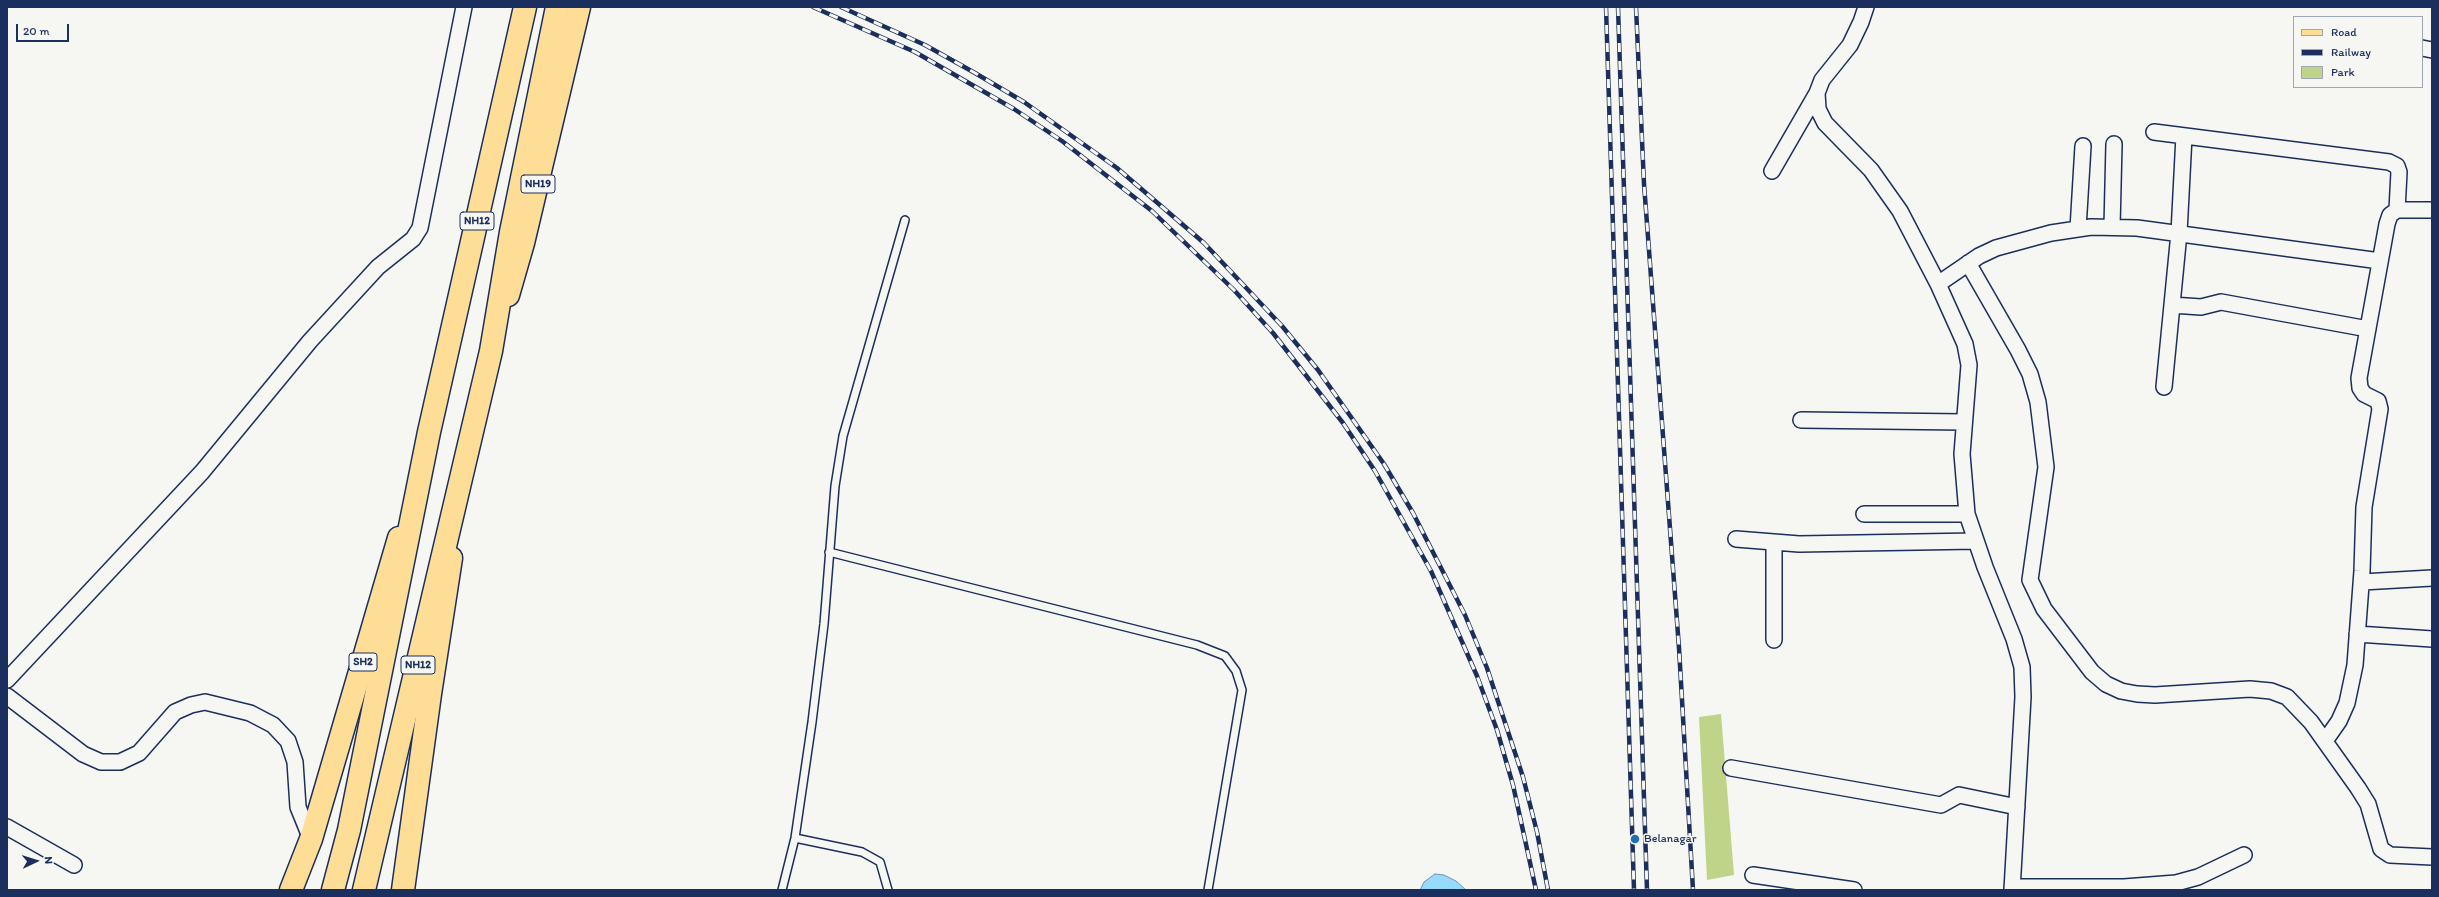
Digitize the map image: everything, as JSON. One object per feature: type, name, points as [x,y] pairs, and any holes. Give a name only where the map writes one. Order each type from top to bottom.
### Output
[{"type":"main road","name":"NH12","points":[[333,890],[349,830],[429,432],[524,9]]},
{"type":"main road","name":"NH12","points":[[364,890],[491,351],[511,232],[556,10]]},
{"type":"main road","name":"NH19","points":[[491,351],[523,244],[578,11]]},
{"type":"main road","name":"SH2","points":[[291,890],[311,840],[429,432]]},
{"type":"main road","points":[[402,890],[430,694],[470,441]]},
{"type":"street","points":[[7,680],[202,472],[310,341],[378,267],[413,239],[420,228],[464,7]]},
{"type":"street","points":[[1772,171],[1817,93],[1822,80],[1850,45],[1861,22],[1866,7]]},
{"type":"street","points":[[1817,93],[1818,109],[1825,123],[1872,170],[1946,279],[1965,344],[1969,365],[1963,422],[1962,454],[1967,514],[2014,639],[2022,667],[2023,697],[2012,888],[2124,887],[2176,883],[2198,877],[2244,855]]},
{"type":"street","points":[[2154,132],[2389,162],[2397,166],[2399,172],[2397,210]]},
{"type":"street","points":[[2164,387],[2179,233],[2184,136]]},
{"type":"street","points":[[2112,227],[2114,144]]},
{"type":"street","points":[[2078,229],[2083,146]]},
{"type":"street","points":[[2325,741],[2339,721],[2347,703],[2355,665],[2362,577],[2362,524],[2380,409],[2378,402],[2360,388],[2359,378],[2387,224],[2390,214],[2397,210],[2432,210]]},
{"type":"street","points":[[1946,279],[1968,263],[1996,248],[2051,233],[2078,229],[2112,227],[2179,233],[2380,261]]},
{"type":"street","points":[[1968,263],[2024,362],[2038,402],[2046,467],[2030,580],[2044,609],[2092,672],[2106,684],[2121,691],[2155,695],[2250,689],[2271,691],[2287,697],[2297,705],[2325,741],[2368,804],[2381,849],[2396,856],[2432,857]]},
{"type":"street","points":[[2172,305],[2201,307],[2221,302],[2368,329]]},
{"type":"street","points":[[1801,420],[1963,422]]},
{"type":"street","points":[[1864,514],[1967,514]]},
{"type":"street","points":[[1736,539],[1774,543],[1830,544],[1976,541]]},
{"type":"street","points":[[1774,543],[1774,640]]},
{"type":"street","points":[[2362,577],[2432,578]]},
{"type":"street","points":[[2358,634],[2432,639]]},
{"type":"street","points":[[7,696],[83,754],[101,762],[120,762],[140,753],[175,712],[191,705],[205,702],[250,713],[272,725],[288,741],[295,762],[298,807],[311,840]]},
{"type":"street","points":[[1731,768],[1932,804],[1941,805],[1959,795],[2017,807]]},
{"type":"street","points":[[7,827],[74,865]]},
{"type":"street","points":[[1753,875],[1854,890]]},
{"type":"lane","points":[[782,890],[795,838],[824,624],[835,486],[844,436],[905,220]]},
{"type":"lane","points":[[829,552],[1197,645],[1225,656],[1236,671],[1242,690],[1208,890]]},
{"type":"lane","points":[[795,838],[862,852],[868,855],[880,862],[888,890]]},
{"type":"green space","points":[[1721,714],[1734,875],[1707,880],[1699,717]]},
{"type":"water","points":[[1435,874],[1444,875],[1456,881],[1466,890],[1420,890],[1424,882]]},
{"type":"railway","points":[[813,7],[915,52],[1014,109],[1062,141],[1152,211],[1234,290],[1273,333],[1343,423],[1375,471],[1431,571],[1477,676],[1497,730],[1513,785],[1536,890]]},
{"type":"railway","points":[[841,7],[925,45],[975,73],[1024,102],[1117,168],[1204,243],[1282,326],[1318,370],[1384,464],[1413,513],[1465,615],[1487,668],[1523,777],[1537,832],[1548,890]]},
{"type":"railway","points":[[1606,7],[1634,890]]},
{"type":"railway","points":[[1618,7],[1647,890]]},
{"type":"railway","points":[[1636,7],[1644,184],[1679,648],[1693,890]]},
{"type":"place","name":"Belanagar","points":[[1635,839]]}]
